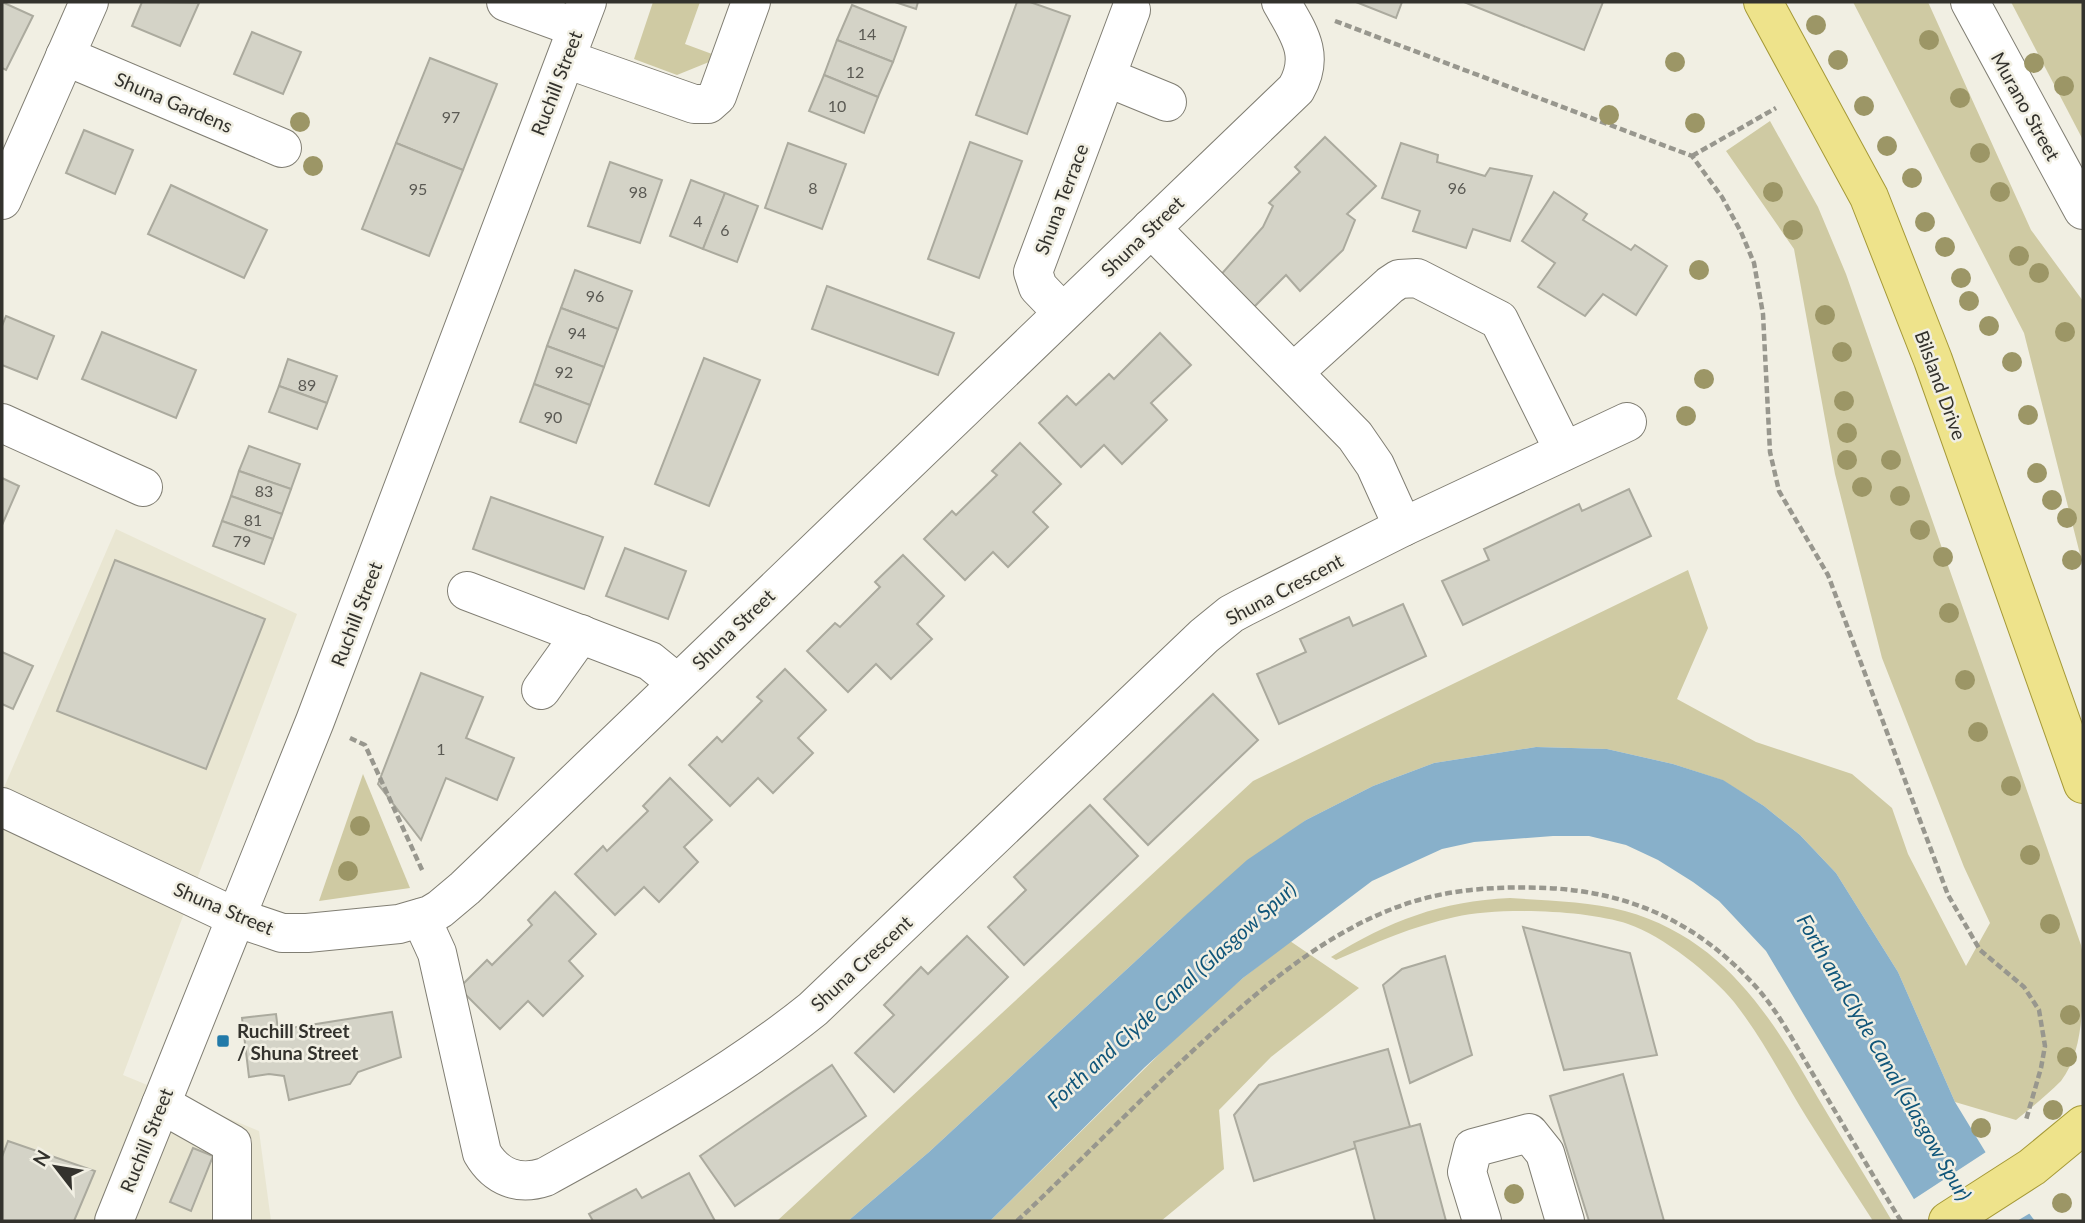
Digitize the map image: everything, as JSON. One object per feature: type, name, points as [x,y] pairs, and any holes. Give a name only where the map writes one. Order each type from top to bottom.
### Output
[{"type":"main road","name":"Bilsland Drive","points":[[1763,2],[1870,197],[1933,360],[2083,784]]},
{"type":"main road","points":[[1948,1221],[2042,1158],[2083,1125]]},
{"type":"street","points":[[2,200],[89,2]]},
{"type":"street","points":[[506,2],[577,30],[694,104],[708,104],[718,92],[751,2]]},
{"type":"street","name":"Shuna Street","points":[[2,807],[235,917],[271,930],[293,934],[399,924],[430,914],[460,894],[1296,89],[1305,69],[1304,47],[1281,2]]},
{"type":"street","name":"Murano Street","points":[[1970,2],[2083,210]]},
{"type":"street","name":"Shuna Terrace","points":[[1062,312],[1038,287],[1033,272],[1131,10]]},
{"type":"street","name":"Ruchill Street","points":[[114,1221],[315,721],[577,30]]},
{"type":"street","name":"Shuna Gardens","points":[[65,56],[282,148]]},
{"type":"street","points":[[1106,77],[1167,102]]},
{"type":"street","points":[[1151,228],[1294,372],[1363,446],[1403,527]]},
{"type":"street","points":[[1294,372],[1390,285],[1399,279],[1417,278],[1499,320],[1564,451]]},
{"type":"street","name":"Shuna Crescent","points":[[430,914],[436,953],[482,1153],[494,1169],[514,1180],[545,1177],[703,1088],[813,1009],[1225,619],[1403,527],[1627,422]]},
{"type":"street","points":[[2,423],[143,487]]},
{"type":"street","points":[[467,591],[650,661],[677,683]]},
{"type":"street","points":[[541,690],[581,634]]},
{"type":"street","points":[[160,1104],[232,1144],[232,1221]]},
{"type":"street","points":[[1482,1221],[1467,1171],[1473,1148],[1530,1133],[1545,1153],[1565,1221]]},
{"type":"path","points":[[1323,16],[1692,156],[1722,197],[1754,263],[1763,314],[1770,452],[1779,491],[1828,575],[1948,895],[1980,950],[2024,987],[2039,1010],[2045,1046],[2023,1130],[2042,1158]]},
{"type":"path","points":[[1692,156],[1811,88]]},
{"type":"path","points":[[315,721],[365,745],[430,914]]},
{"type":"path","points":[[1017,1221],[1230,1016],[1322,946],[1373,917],[1416,900],[1473,889],[1512,887],[1582,891],[1627,900],[1687,928],[1722,953],[1758,989],[1782,1022],[1901,1221]]},
{"type":"shaded area","points":[[653,2],[700,2],[685,44],[712,54],[709,62],[677,75],[634,59]]},
{"type":"shaded area","points":[[1853,2],[1928,2],[2031,230],[2083,301],[2083,566],[2024,333]]},
{"type":"shaded area","points":[[2011,2],[2083,2],[2083,140]]},
{"type":"shaded area","points":[[1770,121],[1818,207],[1846,274],[2081,945],[2083,972],[2079,1038],[2075,1054],[2061,1081],[2016,1120],[1955,1102],[1898,972],[1836,873],[1800,835],[1764,806],[1722,780],[1673,764],[1607,749],[1536,747],[1434,763],[1373,786],[1306,820],[1179,921],[929,1152],[848,1221],[777,1221],[1253,781],[1688,570],[1708,628],[1677,699],[1756,742],[1852,774],[1892,808],[1908,854],[1966,966],[1990,923],[1964,867],[1882,658],[1835,474],[1794,249],[1726,151]]},
{"type":"shaded area","points":[[116,529],[297,614],[123,1075],[259,1131],[271,1221],[2,1221],[2,792]]},
{"type":"shaded area","points":[[363,774],[410,888],[319,901]]},
{"type":"shaded area","points":[[1510,898],[1583,903],[1625,911],[1660,923],[1717,960],[1741,984],[1782,1038],[1892,1221],[1873,1221],[1764,1045],[1734,1002],[1686,957],[1641,929],[1610,919],[1566,913],[1495,912],[1455,917],[1424,925],[1336,960],[1331,957],[1374,933],[1416,915],[1461,903]]},
{"type":"shaded area","points":[[1290,941],[1359,988],[1271,1057],[1219,1110],[1224,1169],[1161,1221],[990,1221],[1194,1020]]},
{"type":"water","name":"Forth and Clyde Canal (Glasgow Spur)","points":[[1536,747],[1607,749],[1673,764],[1723,780],[1764,806],[1800,835],[1836,873],[1898,972],[1955,1102],[1997,1171],[2035,1221],[1927,1221],[1766,951],[1719,901],[1658,860],[1626,845],[1589,836],[1553,836],[1474,842],[1442,849],[1372,881],[1243,978],[1145,1067],[990,1221],[848,1221],[929,1152],[1247,860],[1306,820],[1373,786],[1434,763]]},
{"type":"pier","points":[[1989,1150],[2032,1212],[2017,1221],[1923,1221],[1911,1201]]},
{"type":"building","points":[[2,2],[33,16],[6,70],[2,68]]},
{"type":"building","points":[[142,2],[199,3],[180,46],[132,26]]},
{"type":"building","points":[[895,2],[918,2],[916,9]]},
{"type":"building","points":[[1017,2],[1030,2],[1070,16],[1027,134],[976,115]]},
{"type":"building","points":[[1356,2],[1402,2],[1396,18]]},
{"type":"building","points":[[1464,2],[1603,2],[1584,50]]},
{"type":"building","points":[[852,5],[906,27],[893,62],[837,40]]},
{"type":"building","points":[[252,32],[301,52],[283,94],[234,74]]},
{"type":"building","points":[[837,40],[893,62],[878,97],[824,75]]},
{"type":"building","points":[[430,58],[497,84],[463,170],[396,143]]},
{"type":"building","points":[[824,75],[878,97],[864,133],[809,111]]},
{"type":"building","points":[[84,130],[133,150],[115,194],[66,173]]},
{"type":"building","points":[[1325,137],[1376,186],[1347,214],[1355,220],[1343,250],[1300,291],[1286,275],[1249,312],[1218,278],[1263,227],[1273,206],[1269,203],[1300,172],[1295,167]]},
{"type":"building","points":[[970,142],[1022,161],[979,278],[928,259]]},
{"type":"building","points":[[396,143],[463,170],[429,256],[362,229]]},
{"type":"building","points":[[788,143],[846,164],[822,229],[765,208]]},
{"type":"building","points":[[1401,143],[1438,155],[1437,162],[1485,176],[1490,168],[1532,176],[1510,241],[1473,229],[1466,248],[1413,231],[1420,211],[1382,198]]},
{"type":"building","points":[[610,162],[662,180],[640,243],[588,226]]},
{"type":"building","points":[[691,180],[725,193],[703,249],[670,236]]},
{"type":"building","points":[[171,185],[267,230],[244,278],[148,234]]},
{"type":"building","points":[[1554,192],[1587,214],[1583,220],[1631,250],[1635,245],[1667,266],[1636,315],[1603,294],[1585,316],[1538,287],[1555,263],[1522,241]]},
{"type":"building","points":[[725,193],[758,206],[737,262],[703,249]]},
{"type":"building","points":[[575,270],[632,291],[618,329],[561,308]]},
{"type":"building","points":[[827,286],[954,333],[938,375],[812,329]]},
{"type":"building","points":[[561,308],[618,329],[604,367],[547,346]]},
{"type":"building","points":[[6,316],[54,336],[37,379],[2,365],[2,326]]},
{"type":"building","points":[[102,332],[196,370],[176,418],[82,379]]},
{"type":"building","points":[[1160,333],[1191,365],[1151,403],[1167,420],[1122,464],[1104,445],[1081,467],[1039,423],[1067,396],[1076,405],[1109,374],[1114,379]]},
{"type":"building","points":[[547,346],[604,367],[590,405],[534,384]]},
{"type":"building","points":[[704,358],[760,380],[709,506],[655,484]]},
{"type":"building","points":[[288,359],[337,376],[327,403],[279,386]]},
{"type":"building","points":[[534,384],[590,405],[576,443],[520,422]]},
{"type":"building","points":[[279,386],[327,403],[317,429],[269,412]]},
{"type":"building","points":[[1020,443],[1061,484],[1033,512],[1048,527],[1008,567],[993,552],[965,580],[924,539],[952,511],[956,515],[997,475],[992,471]]},
{"type":"building","points":[[249,446],[300,464],[291,489],[239,471]]},
{"type":"building","points":[[239,471],[291,489],[282,514],[231,496]]},
{"type":"building","points":[[2,478],[19,486],[2,525]]},
{"type":"building","points":[[1629,489],[1651,536],[1463,625],[1442,581],[1489,560],[1484,549],[1579,504],[1582,511]]},
{"type":"building","points":[[231,496],[282,514],[273,539],[222,521]]},
{"type":"building","points":[[491,497],[603,537],[584,589],[473,549]]},
{"type":"building","points":[[222,521],[273,539],[264,564],[213,546]]},
{"type":"building","points":[[625,548],[686,571],[668,619],[606,596]]},
{"type":"building","points":[[903,555],[944,596],[917,624],[932,639],[891,679],[876,664],[848,692],[807,651],[835,623],[840,627],[880,587],[875,582]]},
{"type":"building","points":[[115,560],[265,619],[206,769],[57,711]]},
{"type":"building","points":[[1403,604],[1426,656],[1279,724],[1257,674],[1306,652],[1300,639],[1349,617],[1353,626]]},
{"type":"building","points":[[2,652],[33,666],[13,709],[2,704]]},
{"type":"building","points":[[785,669],[826,710],[798,738],[813,753],[773,793],[758,778],[730,806],[689,765],[717,737],[722,742],[762,701],[757,697]]},
{"type":"building","points":[[421,673],[483,697],[466,738],[514,758],[497,800],[446,778],[421,840],[378,784]]},
{"type":"building","points":[[1213,694],[1258,740],[1148,845],[1104,799]]},
{"type":"building","points":[[670,778],[712,820],[684,847],[698,862],[659,902],[644,887],[615,915],[575,874],[603,846],[607,851],[648,811],[643,806]]},
{"type":"building","points":[[1090,805],[1138,856],[1024,965],[988,927],[1026,890],[1014,877]]},
{"type":"building","points":[[555,892],[596,934],[569,961],[583,976],[543,1016],[528,1001],[500,1029],[459,988],[487,960],[492,965],[532,925],[528,920]]},
{"type":"building","points":[[1523,927],[1630,953],[1657,1055],[1564,1070]]},
{"type":"building","points":[[967,936],[1008,977],[894,1092],[855,1053],[894,1015],[884,1005],[921,967],[928,974]]},
{"type":"building","points":[[1445,956],[1472,1055],[1410,1083],[1383,985],[1402,969]]},
{"type":"building","points":[[392,1012],[401,1057],[358,1072],[350,1084],[289,1100],[284,1076],[269,1074],[249,1077],[242,1018],[276,1014],[278,1030]]},
{"type":"building","points":[[1388,1049],[1411,1130],[1254,1181],[1234,1115],[1259,1085]]},
{"type":"building","points":[[832,1065],[866,1116],[735,1206],[700,1156]]},
{"type":"building","points":[[1623,1074],[1664,1221],[1589,1221],[1550,1096]]},
{"type":"building","points":[[1420,1124],[1446,1221],[1375,1221],[1354,1142]]},
{"type":"building","points":[[8,1141],[95,1171],[74,1221],[2,1221],[2,1157]]},
{"type":"building","points":[[193,1148],[213,1156],[191,1211],[170,1202]]},
{"type":"building","points":[[689,1173],[715,1221],[593,1221],[589,1214],[636,1189],[642,1198]]},
{"type":"place","name":"Ruchill Street / Shuna Street","points":[[223,1041]]}]
